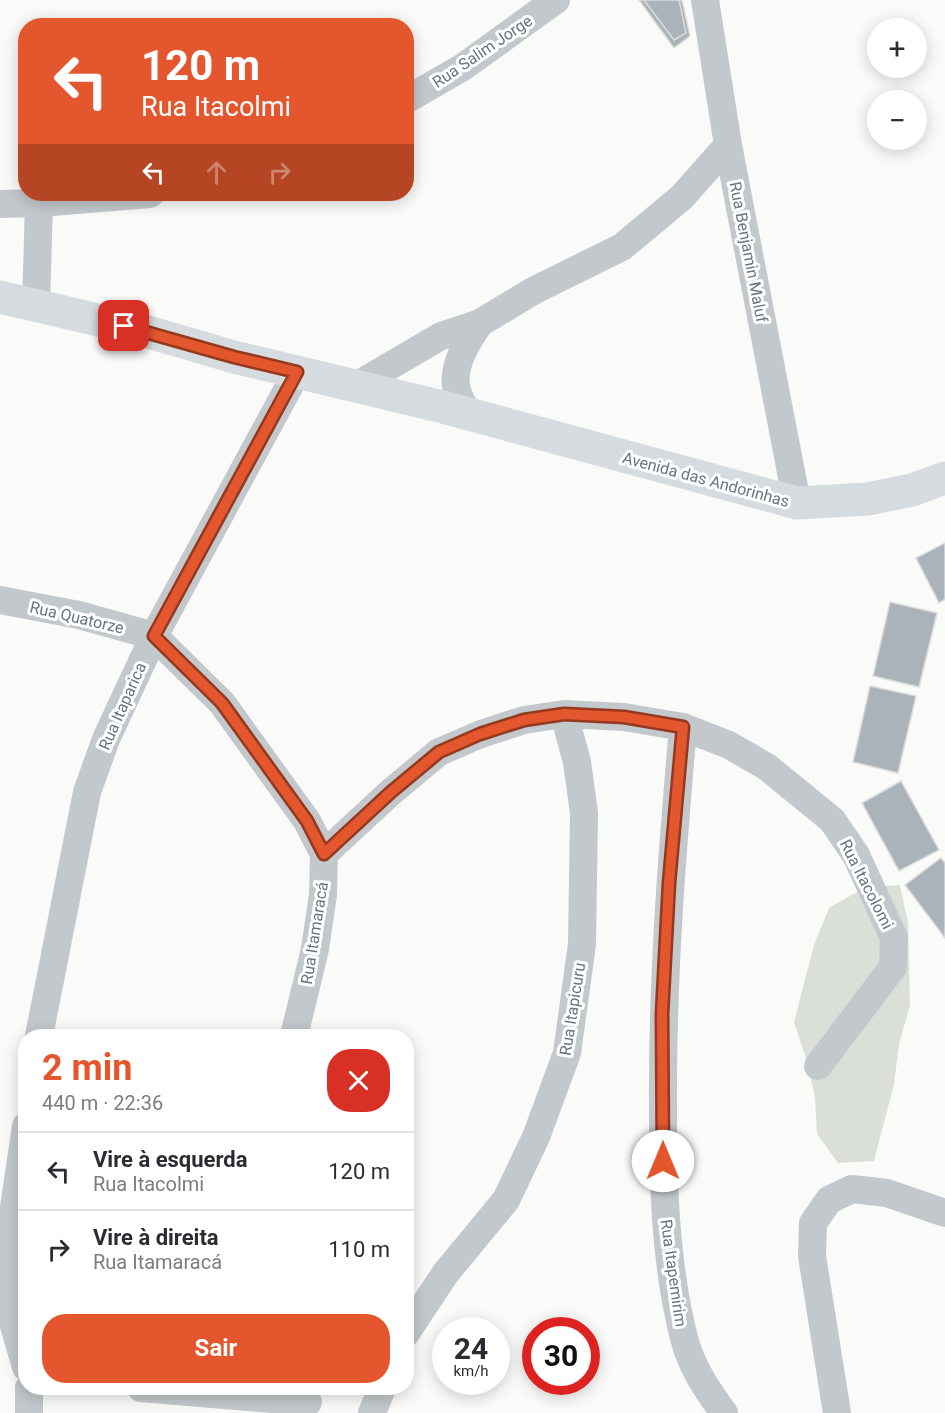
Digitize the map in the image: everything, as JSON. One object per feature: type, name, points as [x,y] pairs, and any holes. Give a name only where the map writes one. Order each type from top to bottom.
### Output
[{"type":"main road","name":"Avenida das Andorinhas","points":[[0,297],[469,414],[797,503],[868,499],[912,490],[945,478]]},
{"type":"street","name":"Rua Salim Jorge","points":[[414,95],[463,67],[556,0]]},
{"type":"street","name":"Rua Benjamin Maluf","points":[[705,0],[729,146],[797,503]]},
{"type":"street","points":[[354,387],[441,336],[480,323],[533,291],[622,247],[682,197],[729,146]]},
{"type":"street","points":[[0,204],[64,201]]},
{"type":"street","points":[[36,306],[39,203]]},
{"type":"street","points":[[469,414],[456,391],[457,366],[480,323]]},
{"type":"street","name":"Rua Itaparica","points":[[40,1029],[87,792],[106,739],[154,636],[297,372]]},
{"type":"street","name":"Rua Quatorze","points":[[0,600],[79,615],[154,636]]},
{"type":"street","name":"Rua Itamaracá","points":[[154,636],[222,703],[307,821],[324,854],[323,895],[315,949],[296,1029]]},
{"type":"street","name":"Rua Itacolomi","points":[[324,854],[391,792],[439,752],[480,734],[524,720],[564,714],[624,717],[683,727],[729,745],[767,766],[832,820],[856,855],[894,938],[893,967],[818,1066]]},
{"type":"street","name":"Rua Itapicuru","points":[[414,1321],[446,1274],[506,1200],[536,1137],[567,1053],[582,944],[584,813],[577,762],[564,714]]},
{"type":"street","name":"Rua Itapemirim","points":[[683,727],[669,883],[662,1014],[663,1161],[667,1240],[684,1339],[703,1385],[724,1413]]},
{"type":"street","points":[[837,1413],[812,1256],[813,1223],[829,1200],[852,1189],[887,1193],[945,1213]]},
{"type":"street","points":[[18,1205],[5,1268],[9,1309],[18,1339]]},
{"type":"street","points":[[29,1395],[29,1413]]},
{"type":"street","points":[[277,1395],[296,1396]]},
{"type":"street","points":[[372,1413],[379,1395]]},
{"type":"shaded area","points":[[900,885],[908,923],[910,1005],[899,1044],[894,1084],[874,1161],[838,1163],[817,1134],[815,1098],[807,1061],[794,1022],[814,945],[829,908],[864,888]]},
{"type":"building","points":[[639,0],[682,0],[690,36],[674,48]]},
{"type":"building","points":[[644,0],[679,0],[686,33],[674,40]]},
{"type":"building","points":[[945,543],[945,599],[939,603],[916,558]]},
{"type":"building","points":[[890,602],[937,613],[919,687],[873,676]]},
{"type":"building","points":[[870,686],[916,696],[898,773],[853,762]]},
{"type":"building","points":[[901,781],[939,850],[899,871],[862,803]]},
{"type":"building","points":[[941,858],[945,863],[945,938],[905,885]]},
{"type":"route","points":[[124,326],[297,372],[154,636],[222,703],[307,821],[324,854],[391,792],[439,752],[480,734],[524,720],[564,714],[624,717],[683,727],[669,883],[662,1014],[663,1161]]}]
